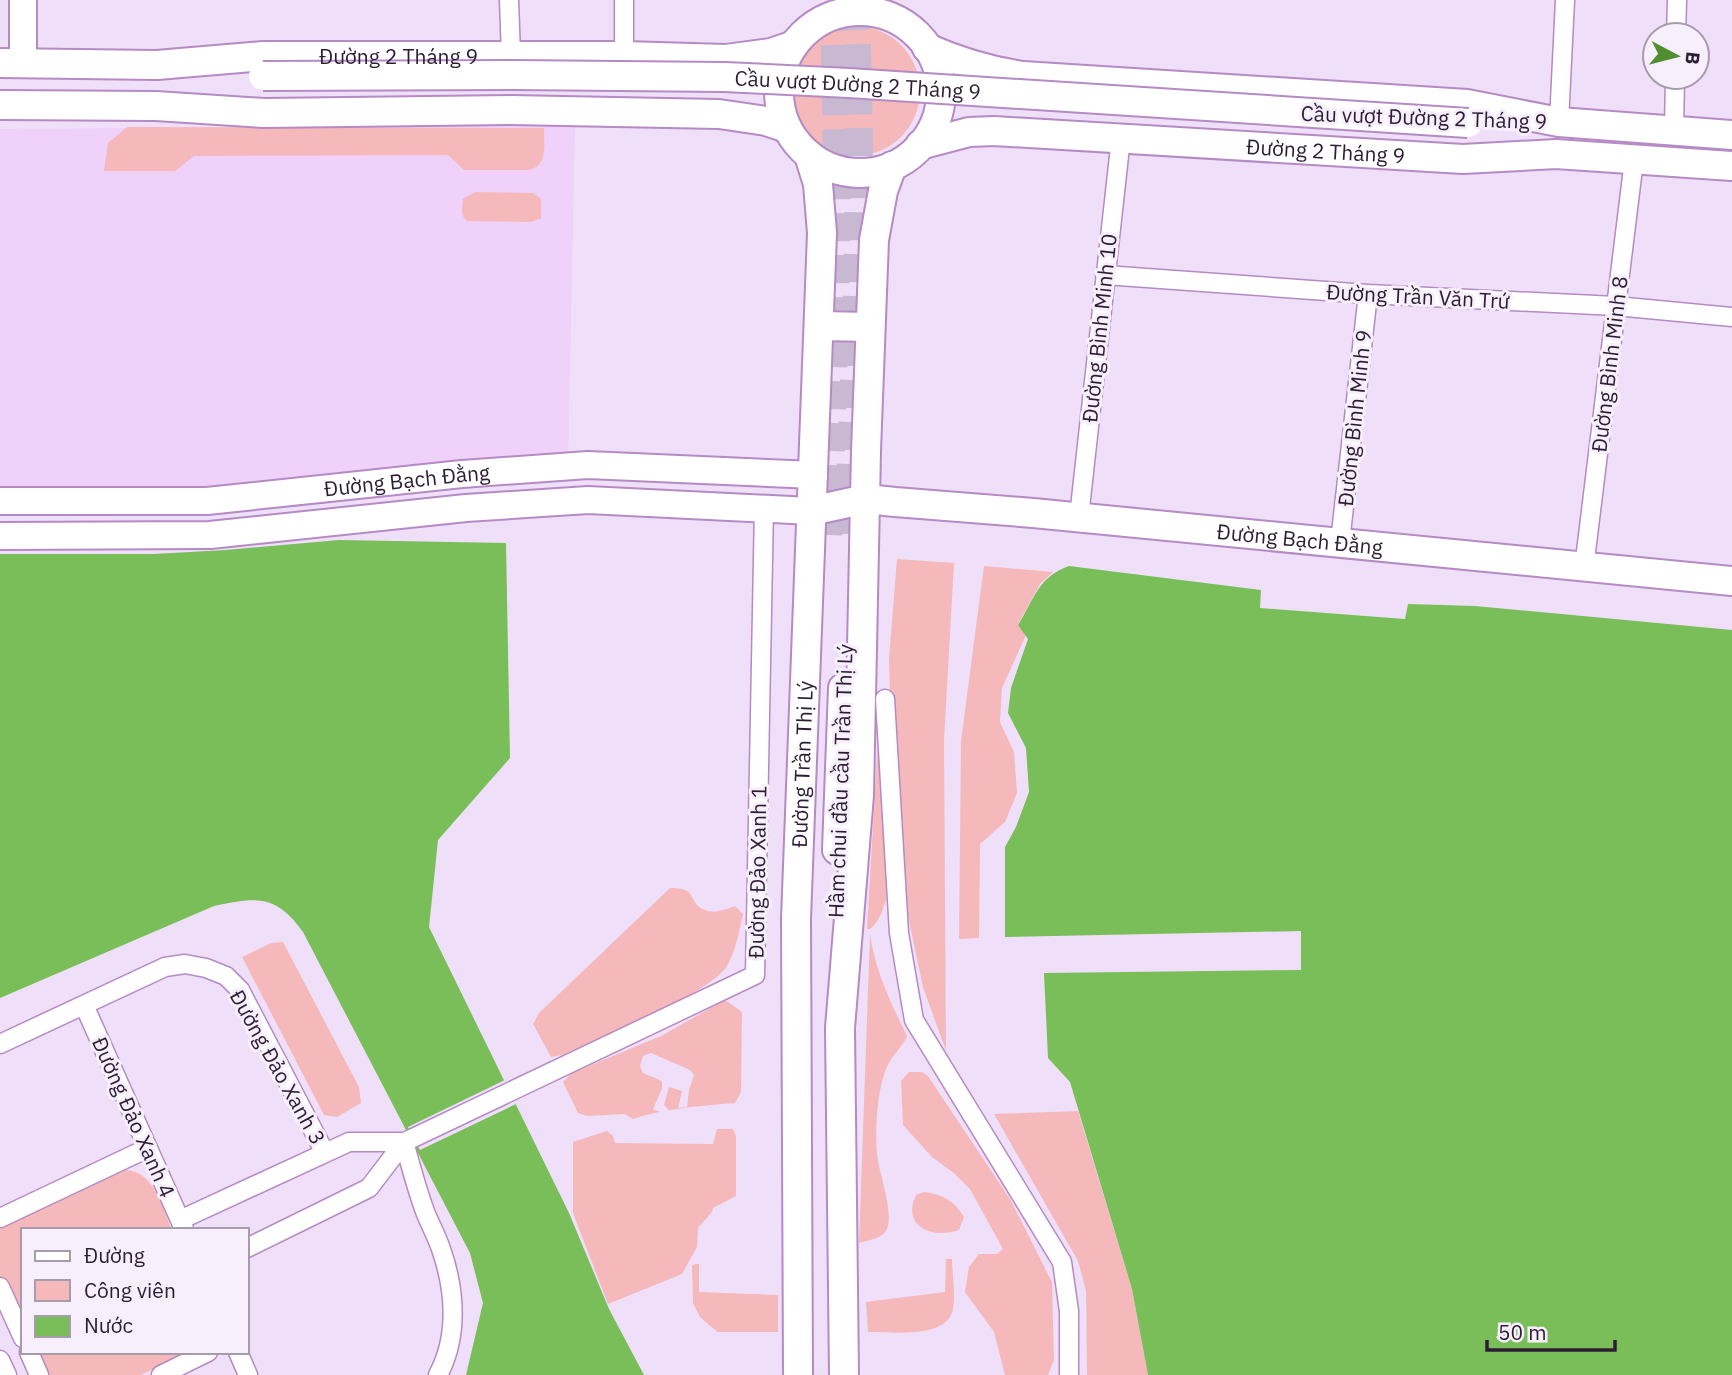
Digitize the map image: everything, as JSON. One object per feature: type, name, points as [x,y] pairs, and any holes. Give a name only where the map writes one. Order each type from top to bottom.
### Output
[{"type":"main road","points":[[12,63],[23,0]]},
{"type":"main road","points":[[816,0],[800,38],[785,60],[780,86],[781,112],[797,143],[824,165],[841,171],[875,172],[907,158],[920,145],[930,131],[940,97],[935,63],[927,48],[880,0]]},
{"type":"main road","points":[[800,38],[835,14],[852,11],[887,15],[902,23]]},
{"type":"main road","name":"Đường 2 Tháng 9","points":[[12,63],[158,65],[263,56],[511,55],[726,59],[771,53],[800,38]]},
{"type":"main road","points":[[927,48],[959,62],[1023,76],[1467,104],[1559,122],[1732,135]]},
{"type":"main road","name":"Cầu vượt Đường 2 Tháng 9","points":[[158,65],[264,85],[722,96],[1467,132],[1559,122]]},
{"type":"main road","name":"Cầu vượt Đường 2 Tháng 9","points":[[156,106],[264,85]]},
{"type":"main road","points":[[0,105],[156,106],[264,113],[511,110],[719,114],[765,121],[788,128]]},
{"type":"main road","name":"Đường 2 Tháng 9","points":[[920,145],[969,131],[994,131],[1463,159],[1556,154],[1732,166]]},
{"type":"main road","name":"Cầu vượt Đường 2 Tháng 9","points":[[1467,132],[1556,154]]},
{"type":"main road","name":"Đường Trần Thị Lý","points":[[798,1375],[796,919],[820,326],[821,208],[809,155]]},
{"type":"main road","points":[[844,1375],[840,1028],[859,795],[870,327],[875,228],[892,166]]},
{"type":"main road","points":[[820,326],[870,327]]},
{"type":"main road","name":"Đường Bạch Đằng","points":[[0,501],[207,501],[462,474],[588,465],[814,475]]},
{"type":"main road","points":[[556,467],[556,502]]},
{"type":"main road","points":[[814,475],[866,499]]},
{"type":"main road","points":[[811,511],[866,499]]},
{"type":"main road","name":"Đường Bạch Đằng","points":[[866,499],[1079,517],[1732,581]]},
{"type":"main road","name":"Đường Bạch Đằng","points":[[0,536],[210,535],[466,508],[588,500],[811,511]]},
{"type":"main road","points":[[207,501],[210,535]]},
{"type":"main road","name":"Hầm chui đầu cầu Trần Thị Lý","points":[[798,1033],[815,920],[838,535],[834,920],[840,1028]]},
{"type":"street","points":[[509,0],[511,55]]},
{"type":"street","points":[[624,0],[624,56]]},
{"type":"street","points":[[1559,122],[1565,0]]},
{"type":"street","points":[[1676,21],[1677,0]]},
{"type":"street","points":[[1674,130],[1675,91]]},
{"type":"street","name":"Đường Bình Minh 10","points":[[1079,517],[1121,138]]},
{"type":"street","name":"Đường Bình Minh 8","points":[[1584,568],[1634,160]]},
{"type":"street","name":"Đường Trần Văn Trứ","points":[[1105,275],[1368,294],[1616,306],[1732,317]]},
{"type":"street","name":"Đường Bình Minh 9","points":[[1340,542],[1368,294]]},
{"type":"street","name":"Đường Đảo Xanh 1","points":[[182,1225],[348,1142],[409,1140],[755,975],[764,507]]},
{"type":"street","points":[[885,699],[899,933],[914,1020],[1062,1262],[1069,1311],[1069,1366]]},
{"type":"street","name":"Đường Đảo Xanh 3","points":[[0,1044],[165,967],[185,964],[206,968],[226,976],[240,990],[325,1153]]},
{"type":"street","name":"Đường Đảo Xanh 4","points":[[84,1005],[182,1225]]},
{"type":"street","points":[[409,1140],[426,1214],[441,1247],[451,1282],[453,1310],[450,1337],[438,1375]]},
{"type":"street","name":"Đường Đảo Xanh 1","points":[[248,1248],[369,1188],[409,1140]]},
{"type":"street","points":[[0,1218],[148,1148]]},
{"type":"street","points":[[0,1287],[21,1334]]},
{"type":"street","points":[[30,1354],[39,1375]]},
{"type":"street","points":[[160,1375],[204,1354]]},
{"type":"street","points":[[239,1354],[248,1375]]},
{"type":"street","points":[[0,1360],[7,1375]]},
{"type":"shaded area","points":[[575,125],[568,469],[0,505],[0,129]]},
{"type":"green space","points":[[855,26],[880,31],[901,45],[915,66],[920,91],[915,116],[901,137],[880,151],[855,156],[830,151],[809,137],[795,116],[790,91],[795,66],[809,45],[830,31]]},
{"type":"green space","points":[[127,127],[544,128],[544,148],[539,165],[528,170],[464,170],[448,155],[194,156],[175,171],[104,171],[108,143]]},
{"type":"green space","points":[[475,192],[533,193],[541,199],[541,218],[531,222],[467,221],[462,214],[463,199]]},
{"type":"green space","points":[[897,559],[954,563],[944,740],[946,1051],[923,987],[900,861],[892,760],[889,659]]},
{"type":"green space","points":[[984,566],[1053,572],[1040,584],[1018,624],[1026,635],[1002,688],[1000,722],[1014,752],[1017,793],[1005,822],[980,844],[979,938],[959,939],[961,741]]},
{"type":"green space","points":[[879,724],[888,801],[890,863],[888,891],[881,914],[870,929],[867,929]]},
{"type":"green space","points":[[670,888],[687,891],[697,905],[706,910],[721,911],[735,906],[743,914],[727,966],[699,989],[676,1002],[562,1055],[551,1057],[533,1024],[539,1013]]},
{"type":"green space","points":[[870,934],[880,974],[907,1036],[885,1072],[878,1107],[877,1154],[889,1221],[885,1232],[859,1243]]},
{"type":"green space","points":[[283,942],[359,1087],[361,1103],[337,1117],[324,1115],[242,957],[271,943]]},
{"type":"green space","points":[[725,1000],[742,1012],[741,1092],[735,1103],[665,1111],[669,1110],[664,1105],[669,1087],[682,1091],[678,1108],[687,1107],[694,1075],[690,1070],[651,1053],[643,1056],[640,1066],[643,1073],[662,1081],[662,1089],[653,1109],[660,1112],[633,1119],[625,1114],[587,1116],[578,1113],[563,1082],[572,1073],[661,1036]]},
{"type":"green space","points":[[909,1072],[922,1072],[928,1076],[1010,1199],[1052,1282],[1054,1360],[1048,1375],[1005,1375],[994,1332],[965,1292],[969,1267],[979,1254],[997,1254],[1003,1249],[970,1189],[932,1157],[903,1125],[901,1081]]},
{"type":"green space","points":[[1078,1111],[1132,1289],[1148,1375],[1087,1375],[1086,1291],[1078,1261],[994,1114]]},
{"type":"green space","points":[[717,1129],[733,1129],[736,1136],[736,1196],[713,1208],[698,1228],[697,1247],[682,1274],[608,1304],[573,1213],[573,1142],[607,1131],[613,1136],[615,1143],[713,1144]]},
{"type":"green space","points":[[126,1170],[136,1172],[151,1184],[171,1228],[21,1228],[21,1332],[0,1284],[0,1229]]},
{"type":"green space","points":[[924,1192],[937,1194],[956,1207],[964,1217],[959,1230],[939,1233],[922,1228],[916,1223],[912,1206],[916,1195]]},
{"type":"green space","points":[[946,1259],[952,1259],[954,1296],[953,1310],[945,1322],[914,1332],[868,1332],[866,1302],[945,1292]]},
{"type":"green space","points":[[699,1264],[699,1292],[778,1295],[778,1332],[718,1332],[708,1324],[700,1317],[693,1303],[692,1266]]},
{"type":"green space","points":[[30,1354],[185,1354],[141,1375],[39,1375]]},
{"type":"water","points":[[339,540],[506,543],[510,758],[438,840],[429,927],[569,1213],[609,1309],[644,1375],[466,1375],[483,1303],[470,1253],[303,932],[284,911],[274,905],[253,900],[214,906],[0,998],[0,554],[154,554]]},
{"type":"water","points":[[1069,566],[1261,590],[1260,608],[1405,619],[1408,604],[1475,606],[1732,630],[1732,1375],[1148,1375],[1132,1289],[1070,1082],[1048,1058],[1044,973],[1301,970],[1301,931],[1005,937],[1005,847],[1029,792],[1026,748],[1008,713],[1011,688],[1028,639],[1018,625],[1043,583]]},
{"type":"pier","points":[[505,1080],[516,1104],[420,1150],[408,1127]]},
{"type":"tunnel","points":[[828,535],[837,200],[833,0]]},
{"type":"tunnel","points":[[848,534],[859,200],[855,0]]}]
